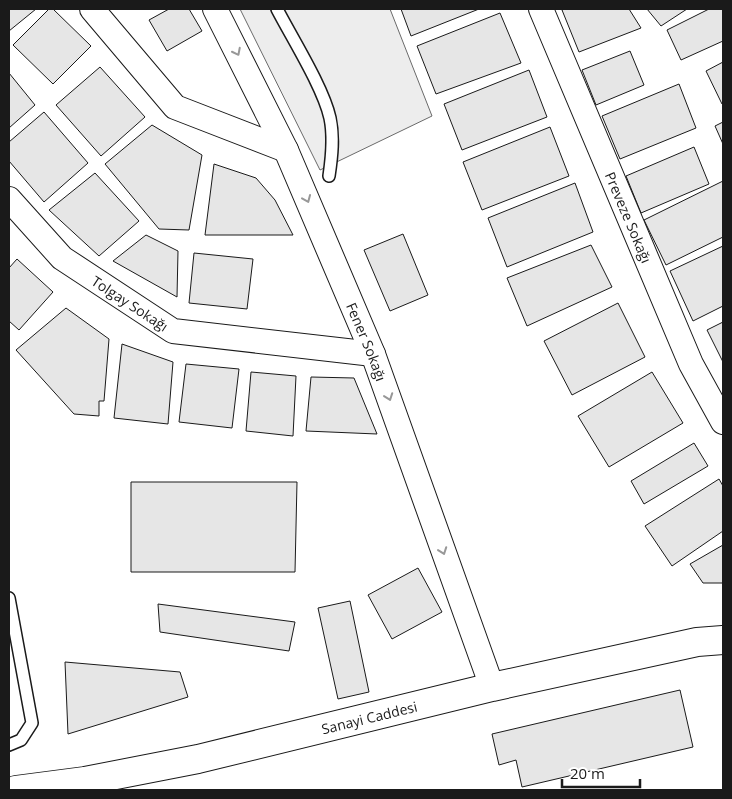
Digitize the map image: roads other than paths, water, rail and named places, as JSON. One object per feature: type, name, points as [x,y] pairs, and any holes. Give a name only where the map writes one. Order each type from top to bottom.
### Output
[{"type":"main road","name":"Sanayi Caddesi","points":[[16,790],[85,781],[198,760],[492,687],[697,642],[723,640]]},
{"type":"street","points":[[92,9],[175,107],[286,150]]},
{"type":"street","name":"Fener Sokağı","points":[[215,9],[286,150],[374,354],[492,687]]},
{"type":"street","name":"Preveze Sokağı","points":[[541,9],[691,364],[723,422]]},
{"type":"street","name":"Tolgay Sokağı","points":[[9,199],[62,258],[173,331],[374,354]]},
{"type":"lane","points":[[277,9],[327,109],[332,132],[329,176]]},
{"type":"lane","points":[[9,598],[32,723],[21,740],[9,745]]},
{"type":"lane","points":[[9,785],[10,790]]}]
